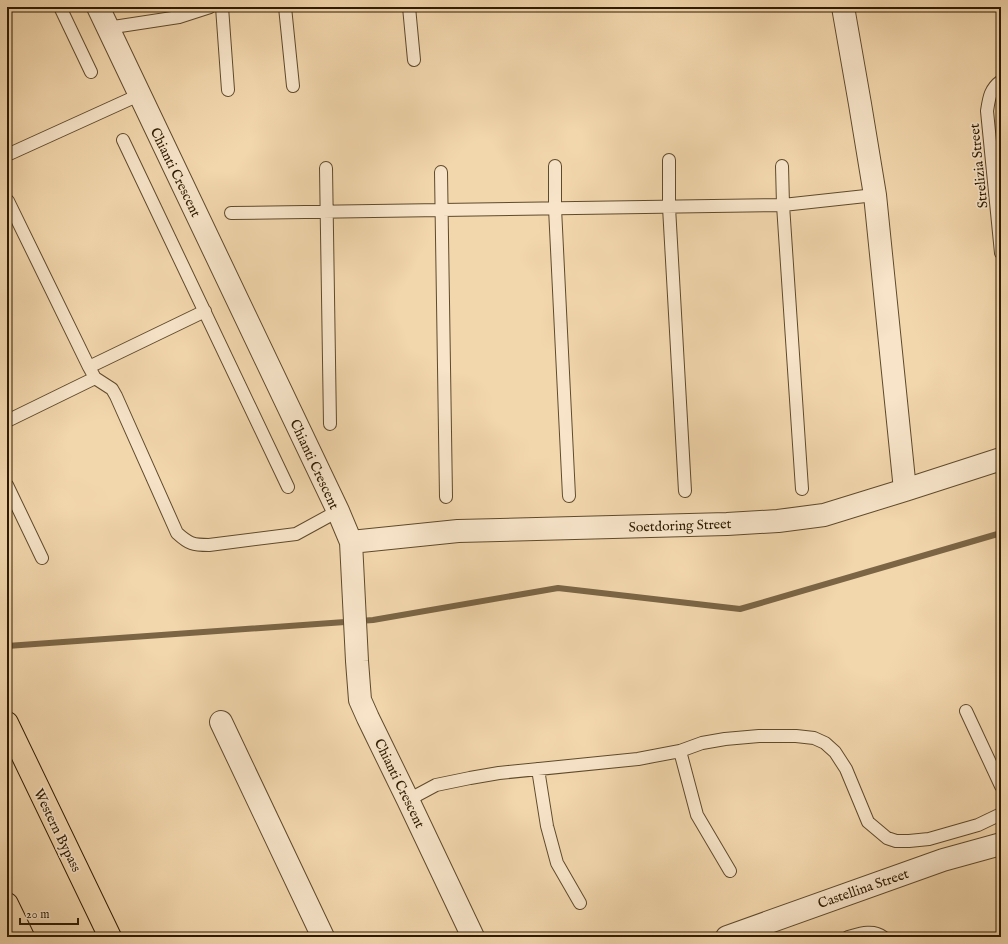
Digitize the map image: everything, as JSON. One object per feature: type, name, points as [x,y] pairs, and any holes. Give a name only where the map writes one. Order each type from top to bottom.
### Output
[{"type":"highway","name":"Western Bypass","points":[[7,723],[110,937]]},
{"type":"highway","points":[[7,904],[23,937]]},
{"type":"street","name":"Chianti Crescent","points":[[98,7],[338,512],[350,542],[360,700],[370,724],[473,937]]},
{"type":"street","points":[[843,7],[875,195],[905,490]]},
{"type":"street","name":"Soetdoring Street","points":[[350,542],[458,531],[727,524],[778,521],[824,515],[1001,459]]},
{"type":"street","points":[[221,722],[323,937]]},
{"type":"street","name":"Castellina Street","points":[[727,937],[943,860],[1001,844]]},
{"type":"lane","points":[[60,7],[91,72]]},
{"type":"lane","points":[[107,28],[180,17],[208,7]]},
{"type":"lane","points":[[222,7],[228,90]]},
{"type":"lane","points":[[285,7],[293,86]]},
{"type":"lane","points":[[409,7],[414,60]]},
{"type":"lane","name":"Strelizia Street","points":[[1001,80],[995,85],[989,95],[987,111],[1001,253]]},
{"type":"lane","points":[[7,155],[139,95]]},
{"type":"lane","points":[[123,140],[288,487]]},
{"type":"lane","points":[[669,160],[669,207],[685,491]]},
{"type":"lane","points":[[555,166],[555,208],[568,496]]},
{"type":"lane","points":[[782,166],[783,206],[802,489]]},
{"type":"lane","points":[[326,168],[330,424]]},
{"type":"lane","points":[[441,172],[446,497]]},
{"type":"lane","points":[[231,213],[783,206],[875,195]]},
{"type":"lane","points":[[8,201],[95,378],[112,389],[116,396],[177,533],[187,542],[197,545],[209,545],[296,534],[338,512]]},
{"type":"lane","points":[[89,367],[204,311]]},
{"type":"lane","points":[[7,421],[95,378]]},
{"type":"lane","points":[[7,485],[42,558]]},
{"type":"lane","points":[[966,711],[1001,786]]},
{"type":"lane","points":[[408,800],[436,785],[499,773],[638,759],[680,751],[702,742],[725,739],[759,736],[796,736],[814,738],[825,743],[835,752],[846,769],[868,822],[887,838],[896,841],[928,839],[978,826],[1001,814]]},
{"type":"lane","points":[[680,751],[697,815],[730,871]]},
{"type":"lane","points":[[538,769],[547,826],[557,863],[580,903]]},
{"type":"lane","points":[[848,937],[867,932],[875,933],[883,937]]},
{"type":"waterway","points":[[7,646],[373,620],[558,588],[740,609],[1001,533]]}]
